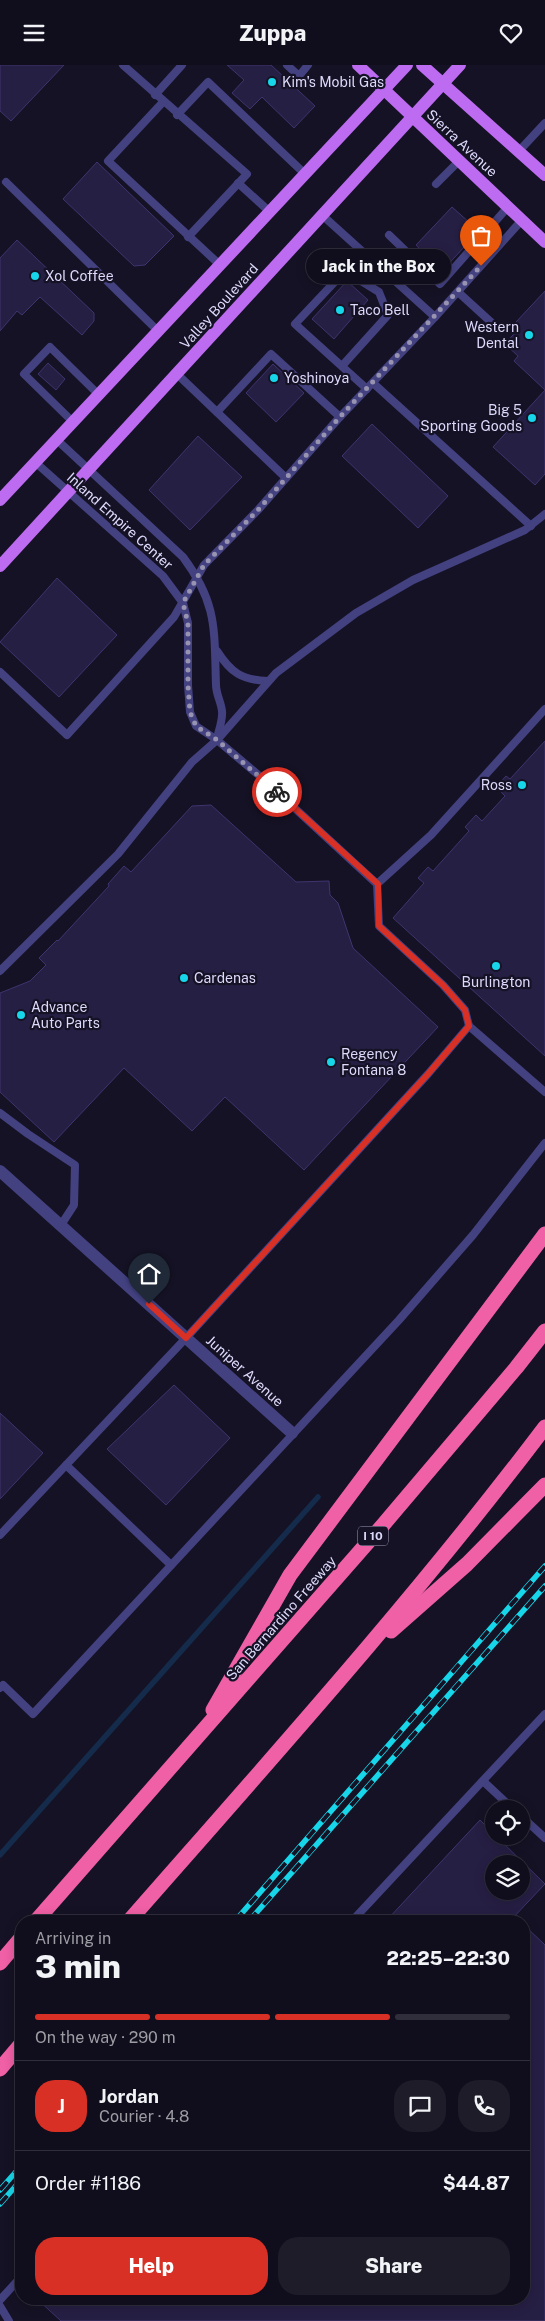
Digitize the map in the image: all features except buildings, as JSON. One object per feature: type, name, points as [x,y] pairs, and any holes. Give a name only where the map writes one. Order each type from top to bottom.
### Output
[{"type":"highway","points":[[198,1738],[290,1575],[545,1234]]},
{"type":"highway","name":"San Bernardino Freeway","points":[[41,1915],[402,1503],[545,1331]]},
{"type":"highway","points":[[134,1915],[358,1660],[508,1477],[545,1427]]},
{"type":"highway","points":[[358,1660],[467,1564],[545,1485]]},
{"type":"highway","points":[[0,1963],[15,1945]]},
{"type":"highway","points":[[0,2069],[15,2051]]},
{"type":"main road","name":"Sierra Avenue","points":[[358,65],[545,242]]},
{"type":"main road","name":"Valley Boulevard","points":[[0,500],[408,65]]},
{"type":"main road","points":[[422,65],[545,175]]},
{"type":"main road","name":"Valley Boulevard","points":[[0,566],[411,116],[460,65]]},
{"type":"street","name":"Juniper Avenue","points":[[0,1171],[292,1433]]},
{"type":"lane","points":[[123,65],[177,115],[213,142],[246,174],[188,237]]},
{"type":"lane","points":[[155,95],[182,65]]},
{"type":"lane","points":[[287,65],[299,76],[308,65]]},
{"type":"lane","points":[[177,115],[208,82],[305,174]]},
{"type":"lane","points":[[163,102],[108,161],[220,265]]},
{"type":"lane","points":[[519,151],[545,123]]},
{"type":"lane","points":[[436,184],[459,161]]},
{"type":"lane","points":[[6,182],[158,331]]},
{"type":"lane","points":[[238,183],[270,212]]},
{"type":"lane","points":[[389,235],[440,284],[508,207]]},
{"type":"lane","points":[[322,215],[435,317]]},
{"type":"lane","points":[[0,673],[67,735],[174,617],[204,565],[522,221]]},
{"type":"lane","points":[[342,366],[388,315],[378,291],[345,271],[295,325],[342,366],[370,386],[531,525]]},
{"type":"lane","points":[[458,292],[492,323]]},
{"type":"lane","points":[[73,422],[24,374],[50,347],[99,395]]},
{"type":"lane","points":[[217,412],[271,354],[340,417]]},
{"type":"lane","points":[[177,374],[286,478]]},
{"type":"lane","name":"Inland Empire Center","points":[[57,439],[184,557],[198,577],[213,618],[216,651],[216,687],[222,712],[217,740]]},
{"type":"lane","name":"Inland Empire Center","points":[[35,462],[163,576],[183,603]]},
{"type":"lane","points":[[0,971],[118,853],[192,762],[217,740],[276,673],[356,613],[413,580],[525,530],[545,514]]},
{"type":"lane","points":[[183,603],[188,623],[190,712],[196,726],[217,740],[378,884],[379,926],[443,985],[465,1010],[469,1026],[545,1092]]},
{"type":"lane","points":[[216,651],[232,671],[243,677],[268,681]]},
{"type":"lane","points":[[378,884],[431,835],[545,709]]},
{"type":"lane","points":[[0,1535],[186,1338],[428,1074],[469,1026]]},
{"type":"lane","points":[[0,1113],[75,1165],[74,1205],[61,1225]]},
{"type":"lane","points":[[0,1688],[3,1685],[33,1714],[399,1320],[473,1235],[545,1143]]},
{"type":"lane","points":[[66,1465],[171,1565]]},
{"type":"lane","points":[[358,1915],[545,1714]]},
{"type":"lane","points":[[483,1781],[503,1800]]},
{"type":"lane","points":[[530,1824],[545,1838]]},
{"type":"lane","points":[[0,2300],[15,2284]]},
{"type":"lane","points":[[0,2306],[10,2321]]},
{"type":"waterway","points":[[0,1855],[318,1497]]},
{"type":"railway","points":[[240,1915],[545,1566]]},
{"type":"railway","points":[[254,1915],[545,1586]]},
{"type":"railway","points":[[0,2190],[15,2173]]},
{"type":"railway","points":[[0,2204],[15,2187]]},
{"type":"way so far","points":[[277,792],[217,740],[196,726],[190,712],[188,623],[183,603],[204,565],[258,510],[338,419],[481,266]]},
{"type":"place","name":"Kim's Mobil Gas","points":[[272,82]]},
{"type":"place","name":"Jack in the Box","points":[[481,266]]},
{"type":"place","name":"Xol Coffee","points":[[35,276]]},
{"type":"place","name":"Taco Bell","points":[[340,310]]},
{"type":"place","name":"Western Dental","points":[[529,335]]},
{"type":"place","name":"Yoshinoya","points":[[274,378]]},
{"type":"place","name":"Big 5 Sporting Goods","points":[[532,418]]},
{"type":"place","name":"Ross","points":[[522,785]]},
{"type":"place","name":"Burlington","points":[[496,966]]},
{"type":"place","name":"Cardenas","points":[[184,978]]},
{"type":"place","name":"Advance Auto Parts","points":[[21,1015]]},
{"type":"place","name":"Regency Fontana 8","points":[[331,1062]]},
{"type":"route","points":[[149,1304],[186,1338],[428,1074],[469,1026],[465,1010],[443,985],[379,926],[378,884],[277,792]]}]
